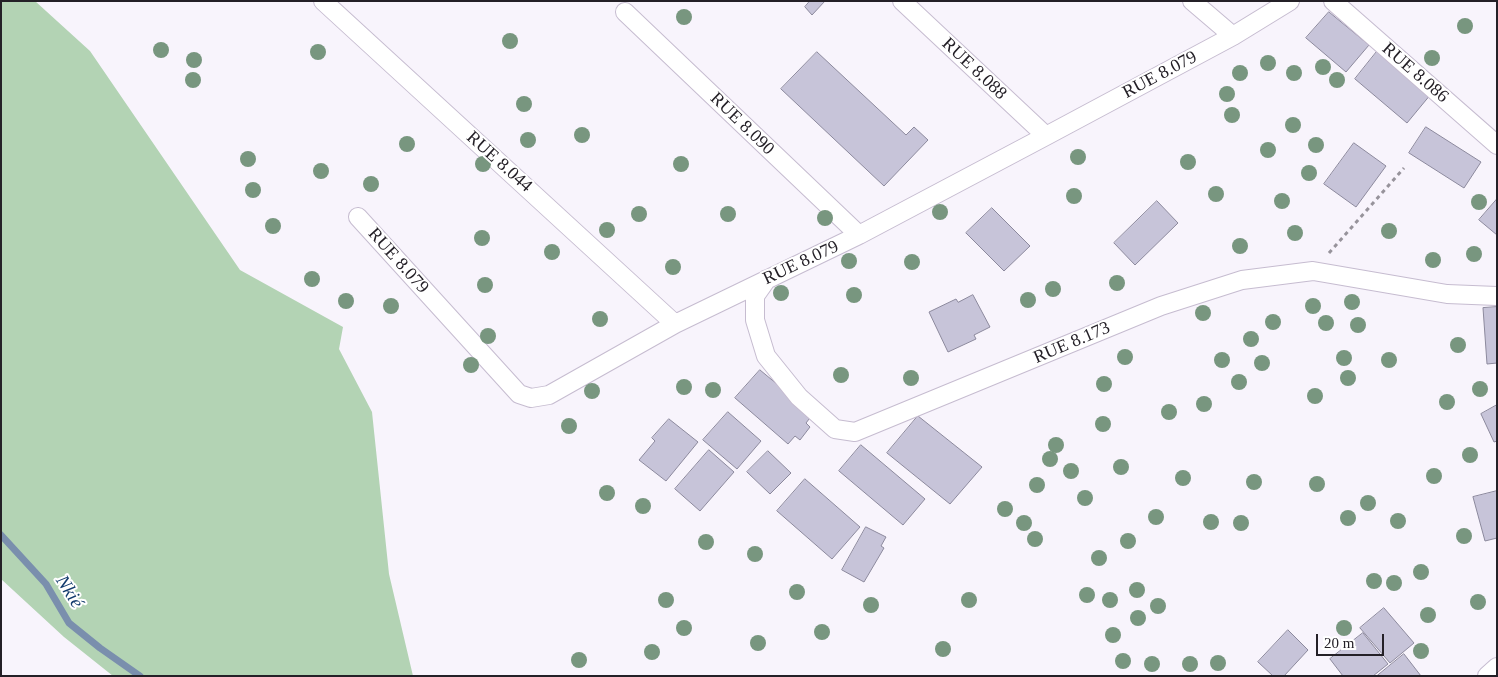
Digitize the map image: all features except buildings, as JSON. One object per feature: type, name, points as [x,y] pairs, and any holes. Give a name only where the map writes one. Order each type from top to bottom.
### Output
[{"type":"street","name":"RUE 8.044","points":[[323,1],[675,324]]},
{"type":"street","name":"RUE 8.088","points":[[902,1],[1046,136]]},
{"type":"street","points":[[1192,1],[1233,36]]},
{"type":"street","name":"RUE 8.079","points":[[358,218],[519,394],[531,398],[550,395],[675,324],[859,236],[1233,36],[1290,1]]},
{"type":"street","name":"RUE 8.086","points":[[1333,1],[1497,146]]},
{"type":"street","name":"RUE 8.090","points":[[624,12],[859,236]]},
{"type":"street","name":"RUE 8.173","points":[[767,279],[755,296],[755,320],[766,356],[799,397],[836,429],[855,432],[1161,306],[1242,280],[1314,271],[1447,294],[1497,296]]},
{"type":"street","points":[[1487,676],[1497,667]]},
{"type":"path","points":[[1314,271],[1404,168]]},
{"type":"green space","points":[[1,1],[35,1],[90,51],[240,270],[343,327],[339,349],[372,412],[389,574],[413,676],[113,676],[64,637],[1,579]]},
{"type":"waterway","name":"Nkié","points":[[1,535],[46,584],[69,623],[140,676]]}]
